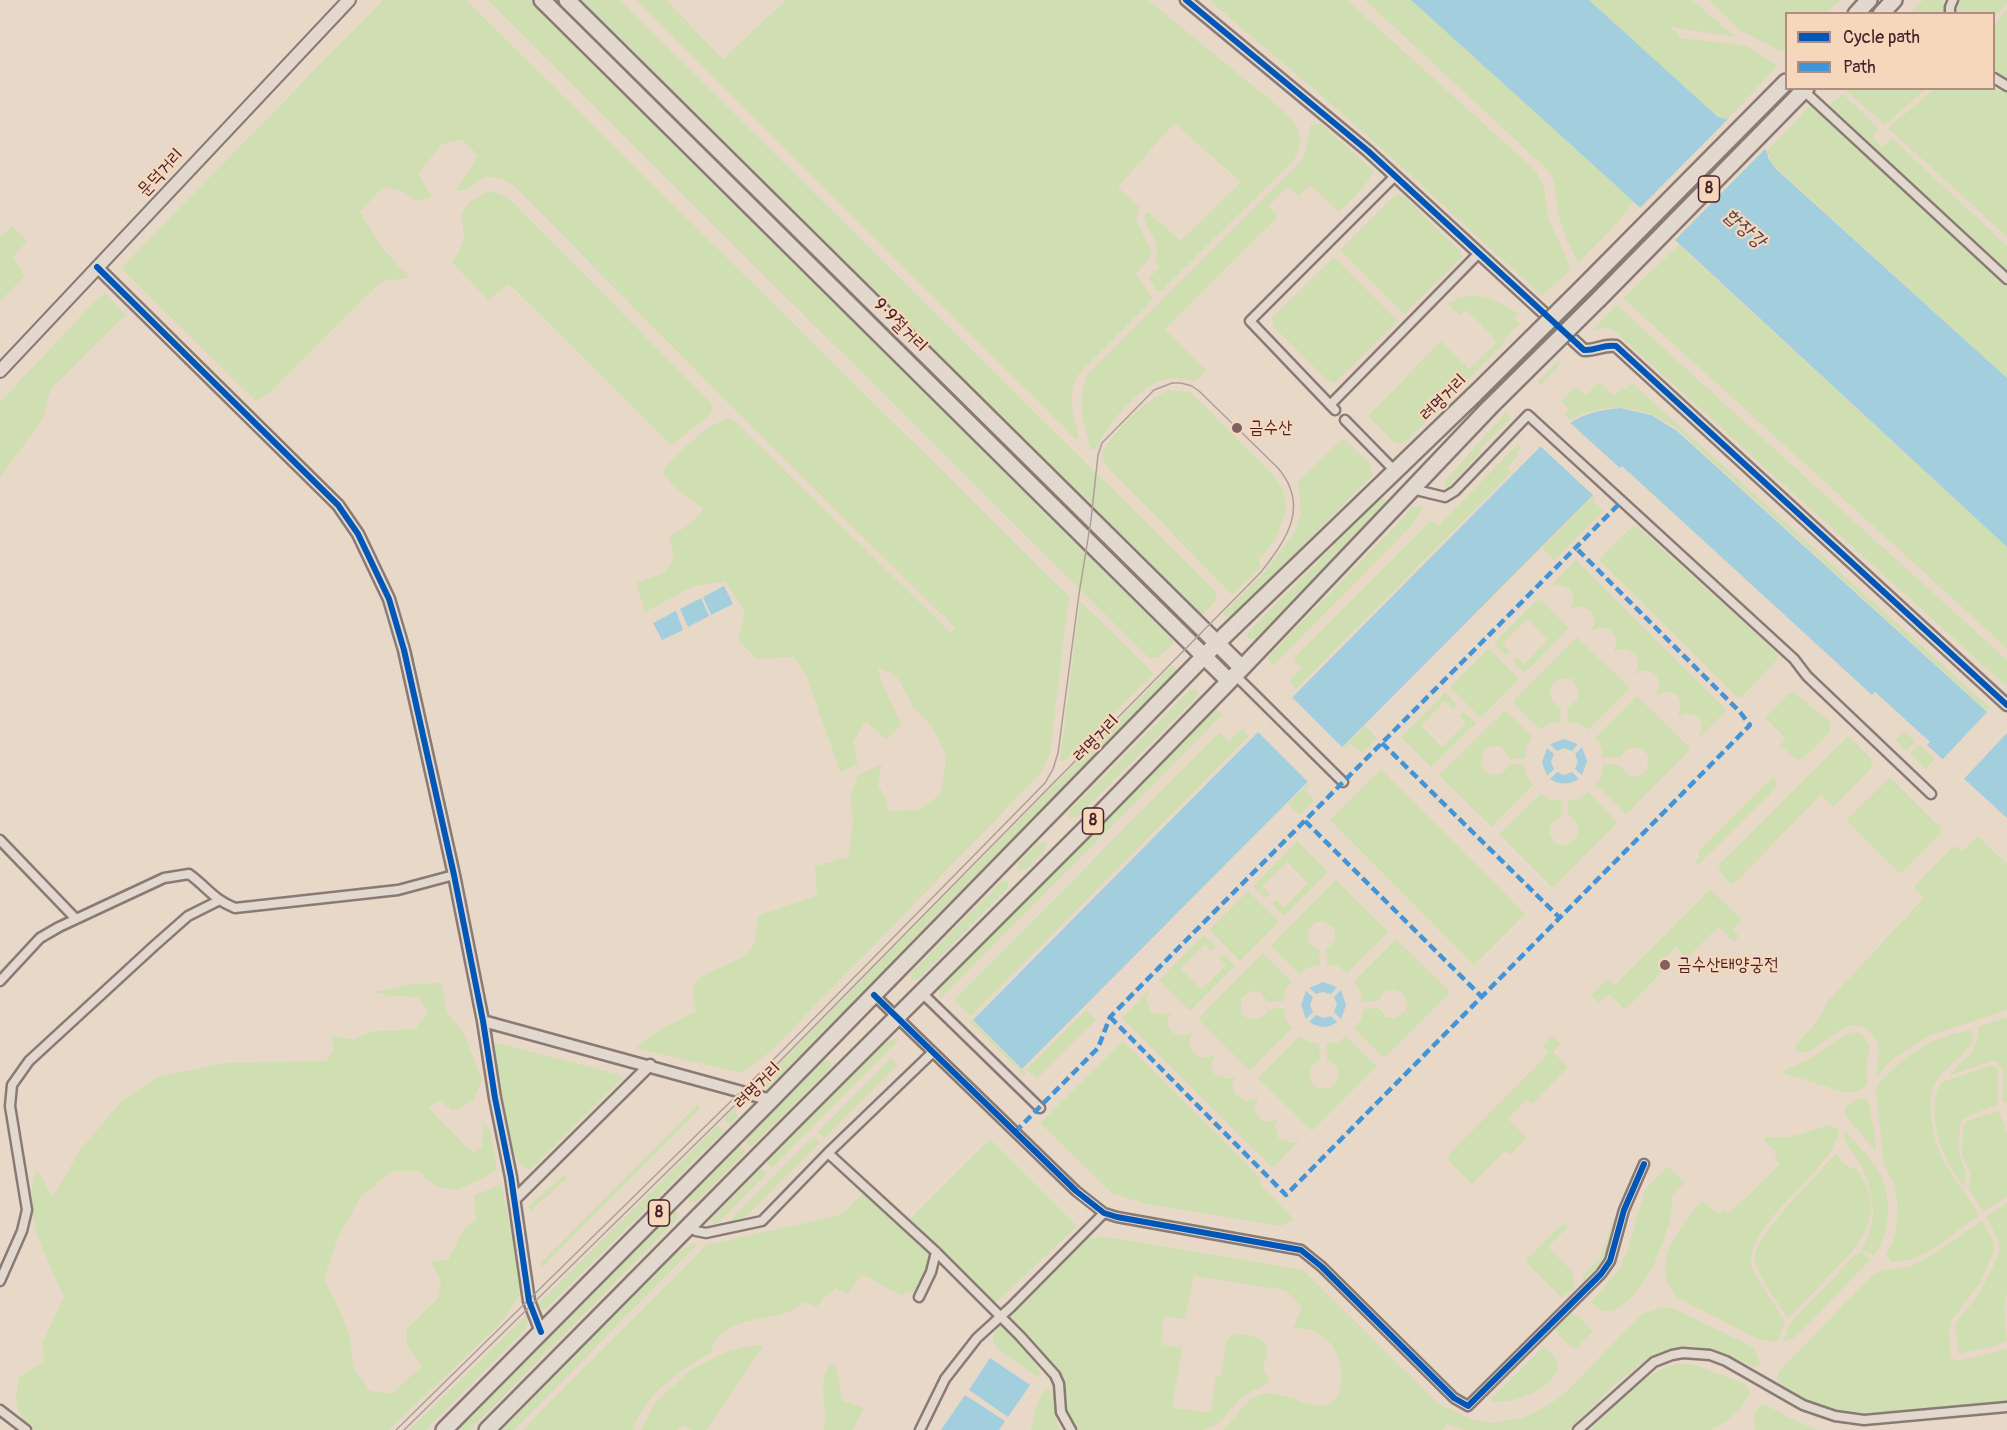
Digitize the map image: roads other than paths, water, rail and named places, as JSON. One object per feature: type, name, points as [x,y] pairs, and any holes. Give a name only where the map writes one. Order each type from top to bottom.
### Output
[{"type":"highway","name":"9·9절거리","points":[[543,0],[1205,656],[1236,675]]},
{"type":"highway","name":"9·9절거리","points":[[567,0],[1217,643],[1236,675]]},
{"type":"highway","points":[[1858,12],[1869,0]]},
{"type":"highway","points":[[1883,12],[1894,0]]},
{"type":"highway","name":"려명거리","points":[[444,1430],[771,1100],[1217,643],[1396,473],[1785,84]]},
{"type":"highway","name":"8","points":[[487,1430],[1090,824],[1236,675],[1489,408],[1599,300],[1802,92]]},
{"type":"main road","name":"문덕거리","points":[[0,371],[349,0]]},
{"type":"street","points":[[1186,0],[1395,176],[1584,350],[1591,351],[1605,345],[1616,346],[2007,705]]},
{"type":"street","points":[[1802,92],[2007,279]]},
{"type":"street","points":[[1395,176],[1250,321],[1333,407],[1479,253]]},
{"type":"street","points":[[97,267],[338,505],[358,534],[389,599],[404,650],[454,875],[515,1199],[529,1301],[541,1332]]},
{"type":"street","points":[[1412,489],[1445,498],[1455,491],[1528,415],[1794,660],[1807,676],[1931,794]]},
{"type":"street","points":[[1345,420],[1396,473]]},
{"type":"street","points":[[1236,675],[1343,782]]},
{"type":"street","points":[[0,840],[76,919]]},
{"type":"street","points":[[0,981],[40,938],[164,878],[189,874],[218,901],[235,908],[398,890],[454,875]]},
{"type":"street","points":[[0,1281],[22,1231],[27,1210],[10,1106],[12,1085],[29,1061],[154,946],[188,916],[218,901]]},
{"type":"street","points":[[921,992],[1040,1108]]},
{"type":"street","points":[[874,995],[1076,1191],[1104,1213],[1135,1222],[1301,1250],[1322,1267],[1454,1398],[1468,1406],[1601,1274],[1610,1261],[1624,1210],[1644,1164]]},
{"type":"street","points":[[483,1021],[771,1100]]},
{"type":"street","points":[[688,1226],[706,1233],[762,1221],[828,1153],[933,1052]]},
{"type":"street","points":[[515,1199],[650,1065]]},
{"type":"street","points":[[828,1153],[936,1252],[1000,1315],[1055,1375],[1059,1384],[1061,1412],[1071,1430]]},
{"type":"street","points":[[920,1430],[945,1379],[977,1338],[1104,1213]]},
{"type":"street","points":[[919,1297],[931,1272],[936,1252]]},
{"type":"street","points":[[1578,1430],[1654,1362],[1672,1354],[1683,1353],[1710,1355],[1726,1361],[1803,1405],[1834,1416],[1864,1420],[2007,1407]]},
{"type":"street","points":[[0,1410],[26,1430]]},
{"type":"water","name":"합장강","points":[[1411,0],[1589,0],[1718,117],[1727,119],[1767,151],[1768,158],[1776,169],[2007,378],[2007,547],[1622,191]]},
{"type":"water","points":[[1620,408],[1651,415],[1677,431],[2007,730],[2007,818],[1927,745],[1930,742],[1875,692],[1872,695],[1622,466],[1022,1069],[973,1020],[1541,446],[1577,419],[1595,412]]},
{"type":"water","points":[[724,586],[733,604],[711,615],[703,597]]},
{"type":"water","points":[[701,598],[709,616],[688,627],[680,609]]},
{"type":"water","points":[[676,611],[683,630],[662,640],[653,623]]},
{"type":"water","points":[[1564,739],[1578,744],[1572,751],[1564,748],[1557,751],[1550,744]]},
{"type":"water","points":[[1582,747],[1587,761],[1582,775],[1575,769],[1578,762],[1575,754]]},
{"type":"water","points":[[1547,748],[1554,754],[1551,762],[1554,769],[1547,776],[1542,762]]},
{"type":"water","points":[[1557,772],[1564,775],[1572,772],[1579,779],[1560,783],[1550,779]]},
{"type":"water","points":[[1323,982],[1337,987],[1331,994],[1323,992],[1316,994],[1309,988]]},
{"type":"water","points":[[1341,990],[1346,1005],[1341,1019],[1334,1012],[1337,1005],[1334,997]]},
{"type":"water","points":[[1306,991],[1313,997],[1310,1005],[1313,1012],[1306,1019],[1301,1005]]},
{"type":"water","points":[[1316,1015],[1323,1018],[1331,1016],[1337,1022],[1330,1026],[1316,1026],[1309,1022]]},
{"type":"water","points":[[990,1358],[1030,1385],[1008,1417],[969,1390]]},
{"type":"water","points":[[965,1395],[1005,1421],[999,1430],[941,1430]]},
{"type":"tram line","points":[[396,1430],[777,1056],[1045,783],[1058,753],[1098,455],[1102,443],[1154,390],[1172,383],[1181,383],[1199,391],[1278,468],[1288,482],[1294,509],[1286,535],[1271,560],[781,1060],[404,1430]]},
{"type":"place","name":"금수산","points":[[1237,428]]},
{"type":"place","name":"금수산태양궁전","points":[[1665,965]]}]
